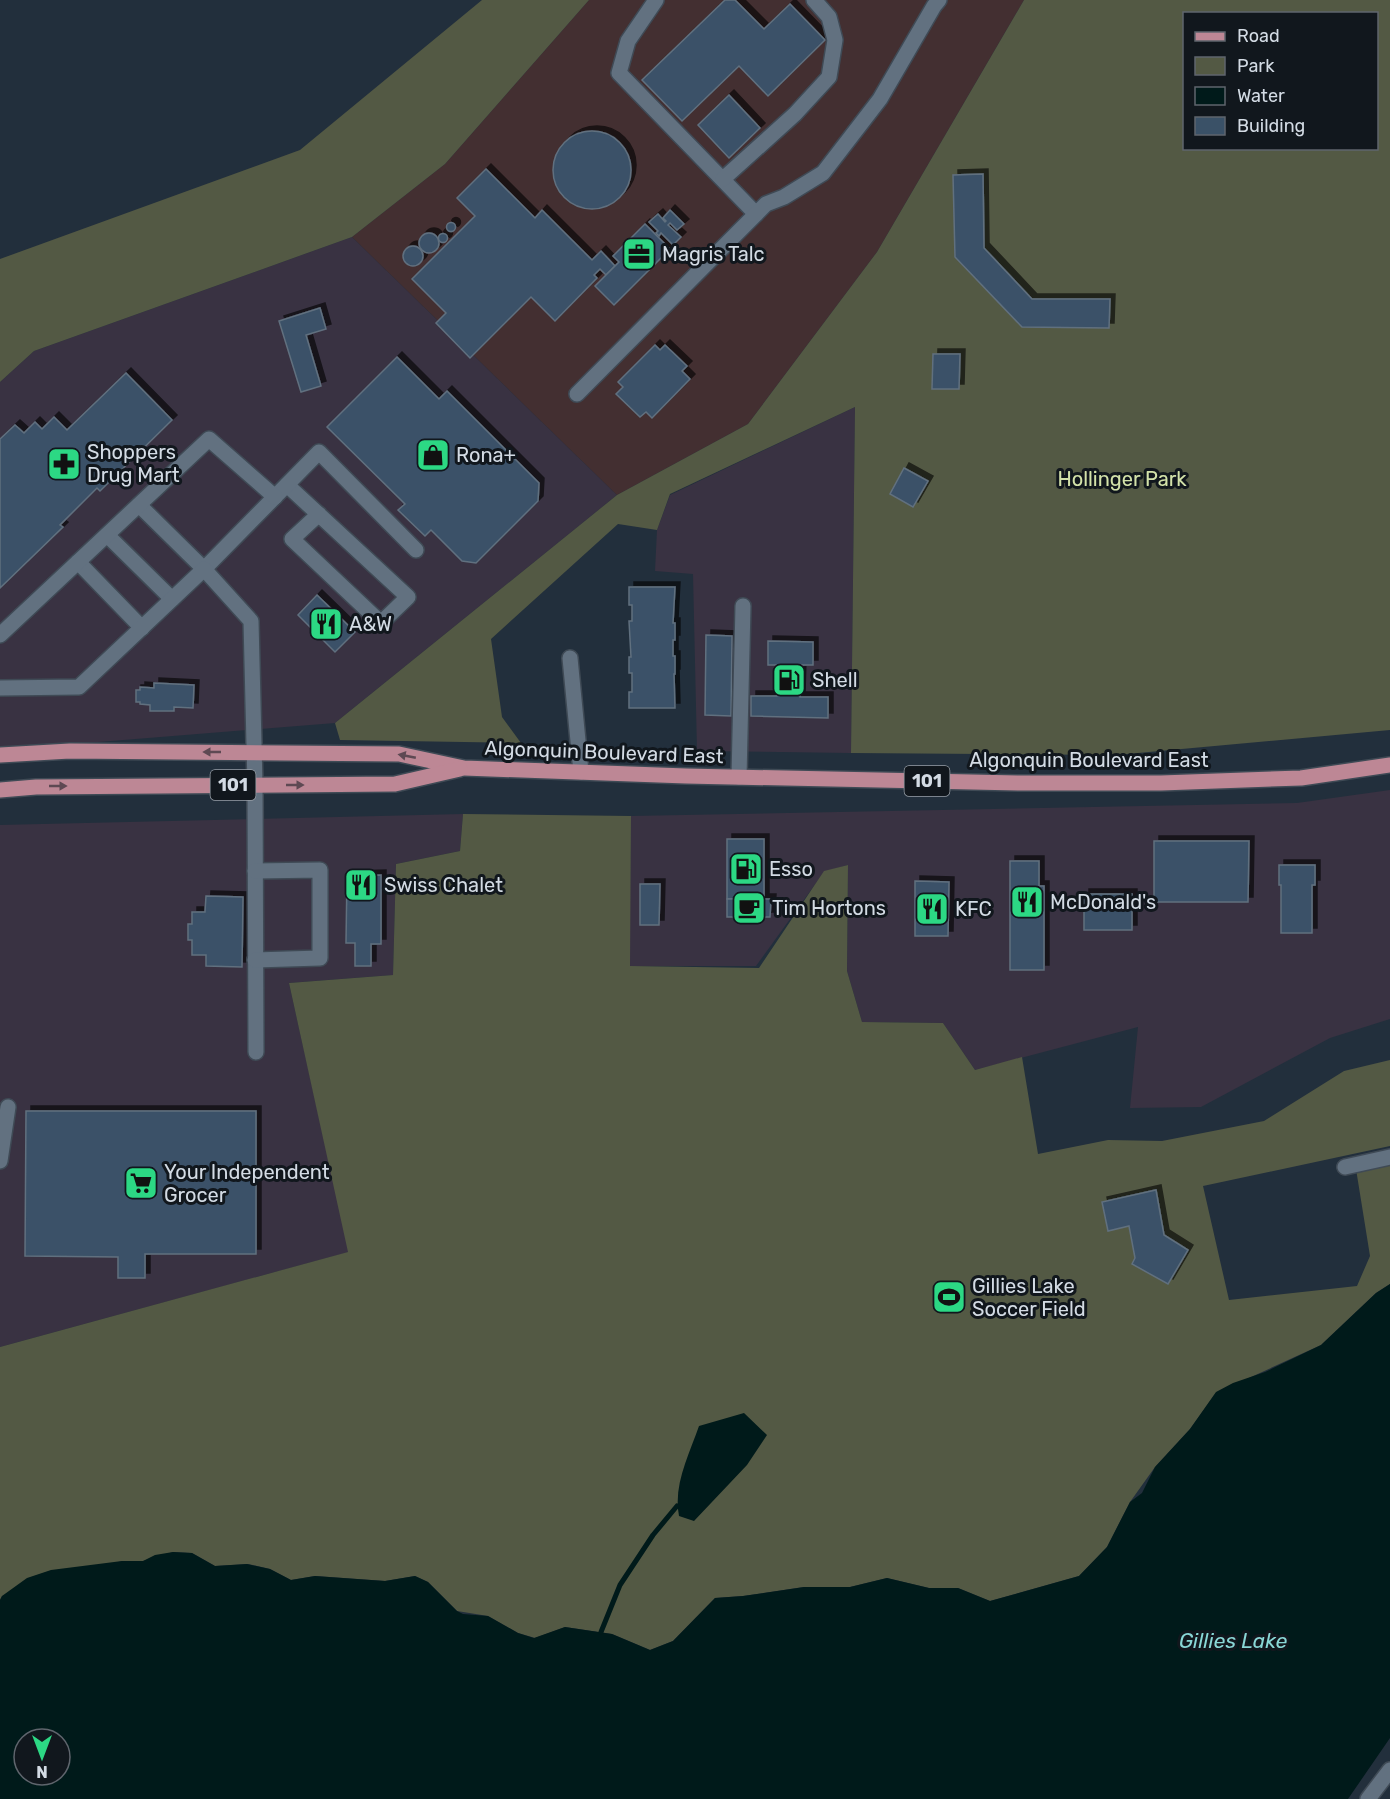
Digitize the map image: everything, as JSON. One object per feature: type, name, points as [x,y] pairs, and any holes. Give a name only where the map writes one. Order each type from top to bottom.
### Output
[{"type":"main road","name":"Algonquin Boulevard East","points":[[0,755],[70,751],[399,754],[464,768],[1018,783],[1161,783],[1301,778],[1390,765]]},
{"type":"main road","name":"Algonquin Boulevard East","points":[[0,790],[36,787],[395,784],[464,768]]},
{"type":"street","points":[[656,0],[628,41],[619,73],[756,213]]},
{"type":"street","points":[[723,179],[795,114],[829,77],[835,40],[829,17],[814,0]]},
{"type":"street","points":[[577,394],[766,204],[784,197],[823,173],[880,99],[939,0]]},
{"type":"street","points":[[0,635],[209,439],[275,496]]},
{"type":"street","points":[[0,688],[79,687],[204,569],[319,452],[416,550]]},
{"type":"street","points":[[287,485],[319,514],[408,597],[381,623],[292,539],[319,514]]},
{"type":"street","points":[[139,505],[204,569],[250,621],[255,785],[256,1052]]},
{"type":"street","points":[[107,535],[172,600]]},
{"type":"street","points":[[78,562],[142,628]]},
{"type":"street","points":[[739,777],[743,606]]},
{"type":"street","points":[[570,658],[581,772]]},
{"type":"street","points":[[255,871],[320,870],[320,958],[255,960]]},
{"type":"street","points":[[0,1161],[8,1107]]},
{"type":"street","points":[[1344,1167],[1390,1157]]},
{"type":"street","points":[[1368,1799],[1390,1770]]},
{"type":"shaded area","points":[[589,0],[1024,0],[877,252],[748,424],[617,495],[352,237],[445,164]]},
{"type":"shaded area","points":[[352,237],[617,495],[335,723],[0,750],[0,382],[34,351]]},
{"type":"shaded area","points":[[855,407],[851,753],[697,751],[693,574],[655,571],[657,530],[670,495]]},
{"type":"shaded area","points":[[1390,790],[1390,1019],[1330,1038],[1201,1107],[1130,1108],[1138,1027],[975,1070],[943,1023],[862,1022],[847,971],[848,865],[824,872],[756,966],[629,966],[631,816],[1297,803]]},
{"type":"shaded area","points":[[463,814],[460,851],[396,864],[393,975],[289,983],[349,1252],[0,1347],[0,825]]},
{"type":"green space","points":[[482,0],[589,0],[445,164],[352,237],[34,351],[0,382],[0,259],[300,150]]},
{"type":"green space","name":"Hollinger Park","points":[[1024,0],[1390,0],[1390,730],[1116,755],[851,753],[855,407],[670,494],[657,530],[618,524],[491,639],[502,717],[521,743],[340,740],[335,723],[617,495],[748,424],[877,252]]},
{"type":"green space","points":[[463,814],[631,816],[630,966],[759,968],[824,871],[848,865],[847,971],[862,1022],[943,1023],[975,1070],[1022,1057],[1038,1154],[1108,1140],[1162,1141],[1264,1121],[1344,1071],[1390,1060],[1390,1146],[1203,1186],[1229,1300],[1357,1286],[1370,1256],[1356,1169],[1390,1163],[1390,1284],[1376,1293],[1321,1345],[1216,1393],[1190,1429],[1155,1467],[1130,1502],[1107,1547],[1079,1576],[990,1601],[958,1588],[929,1588],[887,1578],[850,1587],[804,1587],[715,1598],[673,1641],[650,1650],[612,1634],[565,1627],[535,1638],[518,1633],[488,1616],[457,1611],[428,1582],[415,1576],[385,1581],[315,1576],[291,1580],[270,1569],[248,1564],[215,1566],[192,1553],[173,1552],[143,1561],[122,1561],[2,1596],[0,1600],[0,1347],[348,1252],[289,983],[393,975],[396,864],[460,851]]},
{"type":"water","name":"Gillies Lake","points":[[1390,1284],[1390,1738],[1348,1799],[0,1799],[0,1600],[2,1596],[27,1578],[51,1570],[122,1561],[143,1561],[155,1555],[173,1552],[192,1553],[215,1566],[247,1564],[270,1569],[291,1580],[315,1576],[385,1581],[415,1576],[428,1582],[457,1611],[463,1614],[488,1616],[518,1633],[534,1638],[565,1627],[612,1634],[650,1650],[673,1641],[715,1598],[804,1587],[850,1587],[887,1578],[929,1588],[958,1588],[990,1601],[1079,1576],[1107,1547],[1130,1502],[1142,1493],[1155,1467],[1190,1429],[1216,1392],[1321,1345],[1376,1293]]},
{"type":"water","points":[[744,1413],[767,1435],[747,1465],[694,1521],[679,1516],[680,1482],[699,1426]]},
{"type":"building","points":[[725,0],[735,0],[764,29],[790,4],[825,40],[768,96],[739,66],[682,121],[642,80]]},
{"type":"building","points":[[729,95],[760,128],[729,158],[698,125]]},
{"type":"building","points":[[592,131],[607,134],[620,142],[628,155],[631,170],[628,185],[620,198],[607,206],[592,209],[577,206],[564,198],[556,185],[553,170],[556,155],[564,142],[577,134]]},
{"type":"building","points":[[486,169],[535,218],[542,210],[592,260],[601,251],[615,266],[606,275],[600,269],[594,275],[597,278],[555,321],[531,297],[470,358],[436,323],[446,313],[412,279],[475,216],[457,198]]},
{"type":"building","points":[[983,174],[984,248],[1032,299],[1110,299],[1109,328],[1022,327],[955,257],[953,175]]},
{"type":"building","points":[[670,210],[684,224],[677,230],[670,223],[668,225],[681,237],[673,245],[661,233],[659,236],[656,233],[658,231],[649,222],[658,214],[665,222],[663,218]]},
{"type":"building","points":[[451,222],[456,227],[451,232],[446,227]]},
{"type":"building","points":[[645,224],[670,249],[614,305],[595,286],[619,262],[613,256]]},
{"type":"building","points":[[429,233],[436,236],[439,243],[436,250],[429,253],[422,250],[419,243],[422,236]]},
{"type":"building","points":[[443,233],[448,238],[443,243],[438,238]]},
{"type":"building","points":[[413,246],[420,249],[423,256],[420,263],[413,266],[406,263],[403,256],[406,249]]},
{"type":"building","points":[[320,308],[326,329],[306,335],[321,386],[301,392],[279,321]]},
{"type":"building","points":[[655,345],[660,350],[665,345],[687,366],[682,371],[690,379],[652,418],[646,412],[640,417],[616,394],[623,387],[618,382]]},
{"type":"building","points":[[933,354],[960,354],[959,389],[932,389]]},
{"type":"building","name":"Rona+","points":[[397,357],[439,399],[447,391],[539,483],[538,501],[476,563],[462,561],[431,530],[425,536],[398,510],[405,504],[327,427]]},
{"type":"building","name":"Shoppers Drug Mart","points":[[126,373],[172,420],[100,491],[97,488],[60,525],[63,527],[0,588],[0,439],[15,425],[24,433],[35,422],[42,429],[54,417],[67,430]]},
{"type":"building","points":[[904,468],[928,481],[913,507],[890,494]]},
{"type":"building","points":[[629,587],[675,587],[673,656],[675,656],[675,708],[629,708],[632,673],[629,673],[629,657],[631,657],[629,621],[632,621],[632,605],[629,605]]},
{"type":"building","name":"A&W","points":[[317,595],[355,632],[335,652],[298,615]]},
{"type":"building","points":[[706,635],[732,636],[731,716],[705,715]]},
{"type":"building","name":"Shell","points":[[768,641],[813,642],[813,665],[801,665],[800,697],[828,697],[828,718],[751,716],[751,696],[777,696],[778,665],[768,665]]},
{"type":"building","points":[[154,683],[194,685],[193,708],[174,707],[174,711],[150,711],[150,705],[136,702],[136,690],[140,690],[140,687],[154,688]]},
{"type":"building","name":"Esso","points":[[727,839],[764,839],[764,899],[727,899]]},
{"type":"building","points":[[1154,841],[1249,841],[1248,902],[1154,902]]},
{"type":"building","name":"McDonald's","points":[[1010,861],[1039,861],[1039,886],[1044,886],[1044,970],[1010,970]]},
{"type":"building","points":[[1279,865],[1315,865],[1315,885],[1312,885],[1312,933],[1281,933]]},
{"type":"building","points":[[381,875],[381,944],[371,944],[371,966],[355,966],[355,943],[346,943],[347,876]]},
{"type":"building","name":"KFC","points":[[915,881],[949,882],[948,936],[915,936]]},
{"type":"building","points":[[640,884],[660,884],[659,925],[640,925]]},
{"type":"building","points":[[1084,894],[1132,894],[1132,930],[1084,930]]},
{"type":"building","points":[[206,896],[243,897],[242,967],[206,966],[206,955],[192,955],[192,940],[188,940],[188,924],[192,924],[192,912],[205,912]]},
{"type":"building","name":"Tim Hortons","points":[[727,899],[771,899],[770,917],[727,917]]},
{"type":"building","name":"Your Independent Grocer","points":[[26,1111],[256,1111],[256,1254],[145,1254],[145,1278],[118,1278],[118,1257],[25,1256]]},
{"type":"building","points":[[1156,1190],[1164,1235],[1188,1250],[1168,1284],[1132,1264],[1135,1258],[1129,1226],[1108,1231],[1102,1202]]},
{"type":"waterway","points":[[601,1632],[620,1585],[653,1535],[677,1506]]},
{"type":"place","name":"Magris Talc","points":[[639,254]]},
{"type":"place","name":"Rona+","points":[[433,455]]},
{"type":"place","name":"Shoppers Drug Mart","points":[[64,464]]},
{"type":"place","name":"A&W","points":[[326,624]]},
{"type":"place","name":"Shell","points":[[789,680]]},
{"type":"place","name":"Esso","points":[[746,869]]},
{"type":"place","name":"Swiss Chalet","points":[[361,885]]},
{"type":"place","name":"McDonald's","points":[[1027,902]]},
{"type":"place","name":"Tim Hortons","points":[[749,908]]},
{"type":"place","name":"KFC","points":[[932,909]]},
{"type":"place","name":"Your Independent Grocer","points":[[141,1183]]},
{"type":"place","name":"Gillies Lake Soccer Field","points":[[949,1297]]}]
